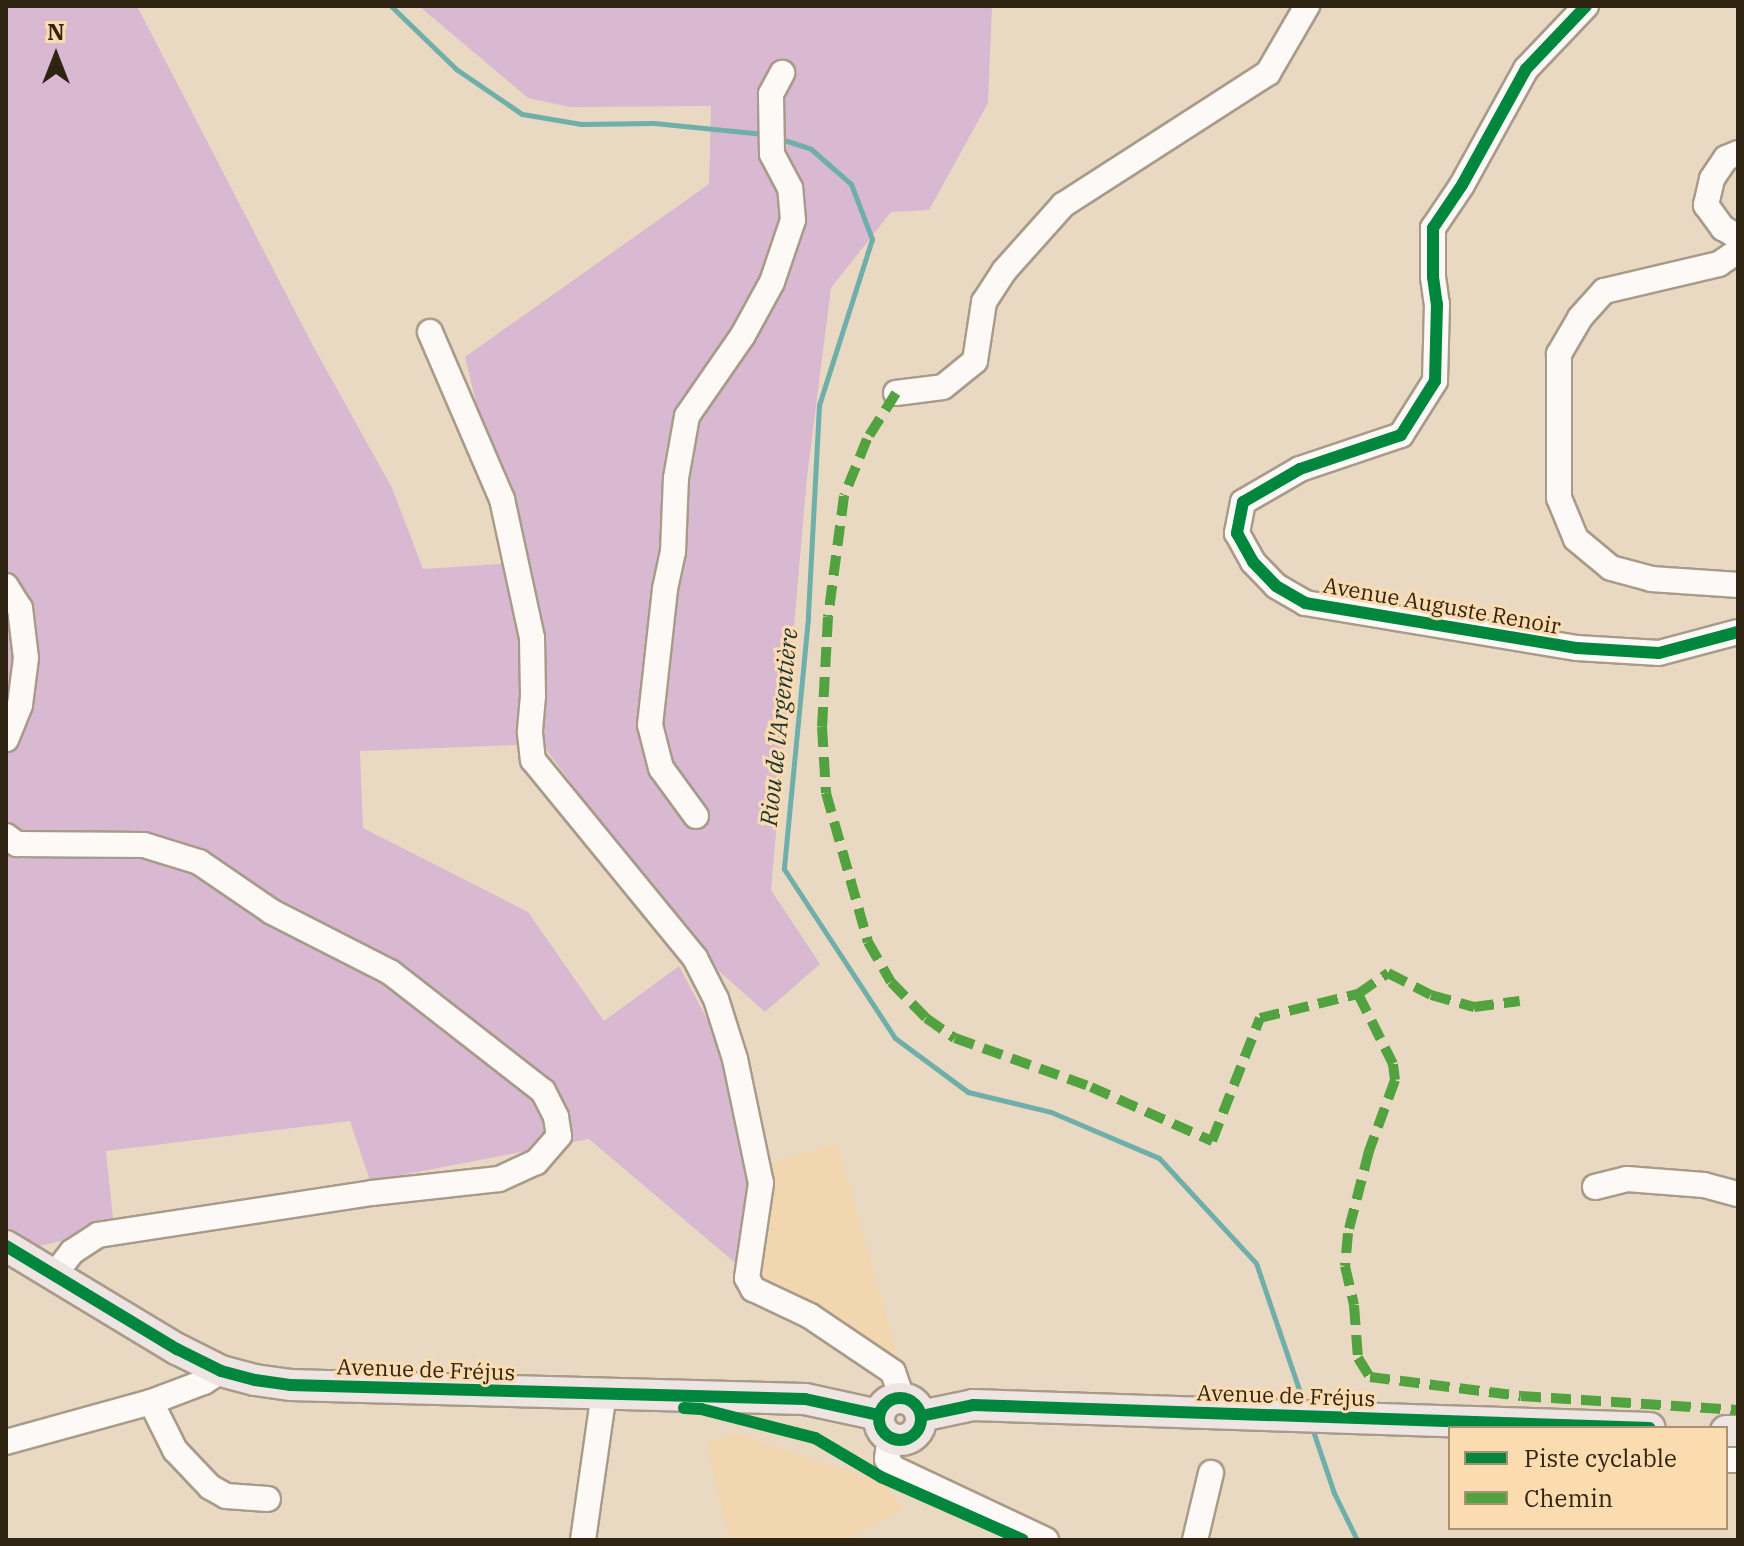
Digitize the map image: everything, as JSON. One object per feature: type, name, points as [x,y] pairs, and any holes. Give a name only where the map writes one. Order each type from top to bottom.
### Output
[{"type":"main road","name":"Avenue de Fréjus","points":[[6,1246],[177,1349],[221,1371],[290,1385],[805,1399],[898,1416],[973,1405],[1592,1426]]},
{"type":"street","points":[[896,393],[943,387],[975,361],[984,302],[1004,271],[1063,205],[1268,73],[1307,6]]},
{"type":"street","name":"Avenue Auguste Renoir","points":[[1586,6],[1526,69],[1462,185],[1433,228],[1433,277],[1437,304],[1435,381],[1401,435],[1300,469],[1254,495],[1243,502],[1237,533],[1253,562],[1276,586],[1305,603],[1577,648],[1659,653],[1738,632]]},
{"type":"street","points":[[696,816],[661,768],[650,725],[665,589],[673,552],[676,478],[687,416],[743,335],[784,254],[793,220],[790,188],[772,154],[776,84]]},
{"type":"street","points":[[1738,153],[1726,158],[1712,179],[1706,205],[1723,228],[1738,237]]},
{"type":"street","points":[[1738,251],[1719,264],[1604,291],[1580,318],[1559,354],[1559,498],[1576,539],[1611,568],[1652,579],[1738,585]]},
{"type":"street","points":[[430,332],[502,499],[532,638],[530,733],[533,760],[695,958],[716,999],[735,1059],[761,1183],[747,1278],[753,1289],[810,1316],[893,1372],[898,1416],[887,1459],[893,1468],[1046,1540]]},
{"type":"street","points":[[6,586],[20,608],[26,658],[20,705],[6,739]]},
{"type":"street","points":[[6,836],[17,844],[144,845],[199,862],[272,912],[390,972],[543,1091],[556,1117],[559,1136],[536,1162],[499,1179],[372,1193],[98,1235],[72,1252],[55,1274]]},
{"type":"street","points":[[1595,1187],[1627,1179],[1704,1185],[1738,1194]]},
{"type":"street","points":[[6,1442],[151,1402],[204,1382],[221,1371]]},
{"type":"street","points":[[583,1540],[604,1393]]},
{"type":"street","points":[[151,1402],[175,1450],[210,1487],[226,1496],[268,1499]]},
{"type":"street","points":[[1195,1540],[1211,1473]]},
{"type":"shaded area","points":[[6,6],[137,6],[312,344],[392,488],[423,569],[515,563],[465,357],[709,184],[711,106],[570,107],[528,98],[419,6],[992,6],[988,103],[929,210],[891,212],[831,288],[807,477],[771,890],[820,964],[765,1012],[695,950],[542,744],[360,751],[363,828],[528,912],[604,1021],[679,966],[725,1053],[766,1165],[753,1278],[589,1139],[370,1181],[350,1121],[106,1151],[114,1228],[40,1246],[6,1231]]},
{"type":"shaded area","points":[[837,1143],[898,1357],[753,1278],[766,1165]]},
{"type":"shaded area","points":[[736,1433],[886,1484],[904,1509],[845,1540],[730,1540],[706,1444]]},
{"type":"waterway","name":"Riou de l'Argentière","points":[[391,6],[456,69],[522,114],[581,124],[654,123],[765,134]]},
{"type":"waterway","name":"Riou de l'Argentière","points":[[778,138],[811,149],[851,184],[872,239],[819,405],[808,618],[784,869],[895,1038],[968,1092],[1051,1112],[1159,1158],[1256,1263],[1305,1407]]},
{"type":"waterway","name":"Riou de l'Argentière","points":[[1312,1428],[1334,1493],[1357,1540]]},
{"type":"marked path","points":[[896,393],[867,439],[844,496],[828,617],[822,727],[826,793],[868,942],[891,982],[926,1018],[955,1038],[1091,1087],[1212,1141],[1260,1018],[1358,994],[1388,973],[1431,995],[1474,1007],[1520,1001]]},
{"type":"marked path","points":[[1358,994],[1393,1064],[1395,1080],[1369,1151],[1348,1233],[1345,1266],[1354,1305],[1358,1358],[1370,1377],[1521,1396],[1738,1410]]},
{"type":"cycle path","points":[[1586,6],[1526,69],[1462,185],[1433,228],[1433,277],[1437,304],[1435,381],[1401,435],[1300,469],[1243,502],[1237,533],[1253,562],[1276,586],[1305,603],[1577,648],[1659,653],[1738,632]]},
{"type":"cycle path","points":[[6,1246],[177,1349],[221,1371],[255,1380],[290,1385],[805,1399],[879,1415]]},
{"type":"cycle path","points":[[900,1398],[915,1404],[921,1419],[915,1434],[900,1440],[885,1434],[879,1419],[885,1404],[900,1398]]},
{"type":"cycle path","points":[[921,1416],[973,1405],[1591,1426]]},
{"type":"cycle path","points":[[684,1408],[701,1409],[815,1438],[881,1477],[1023,1540]]}]
